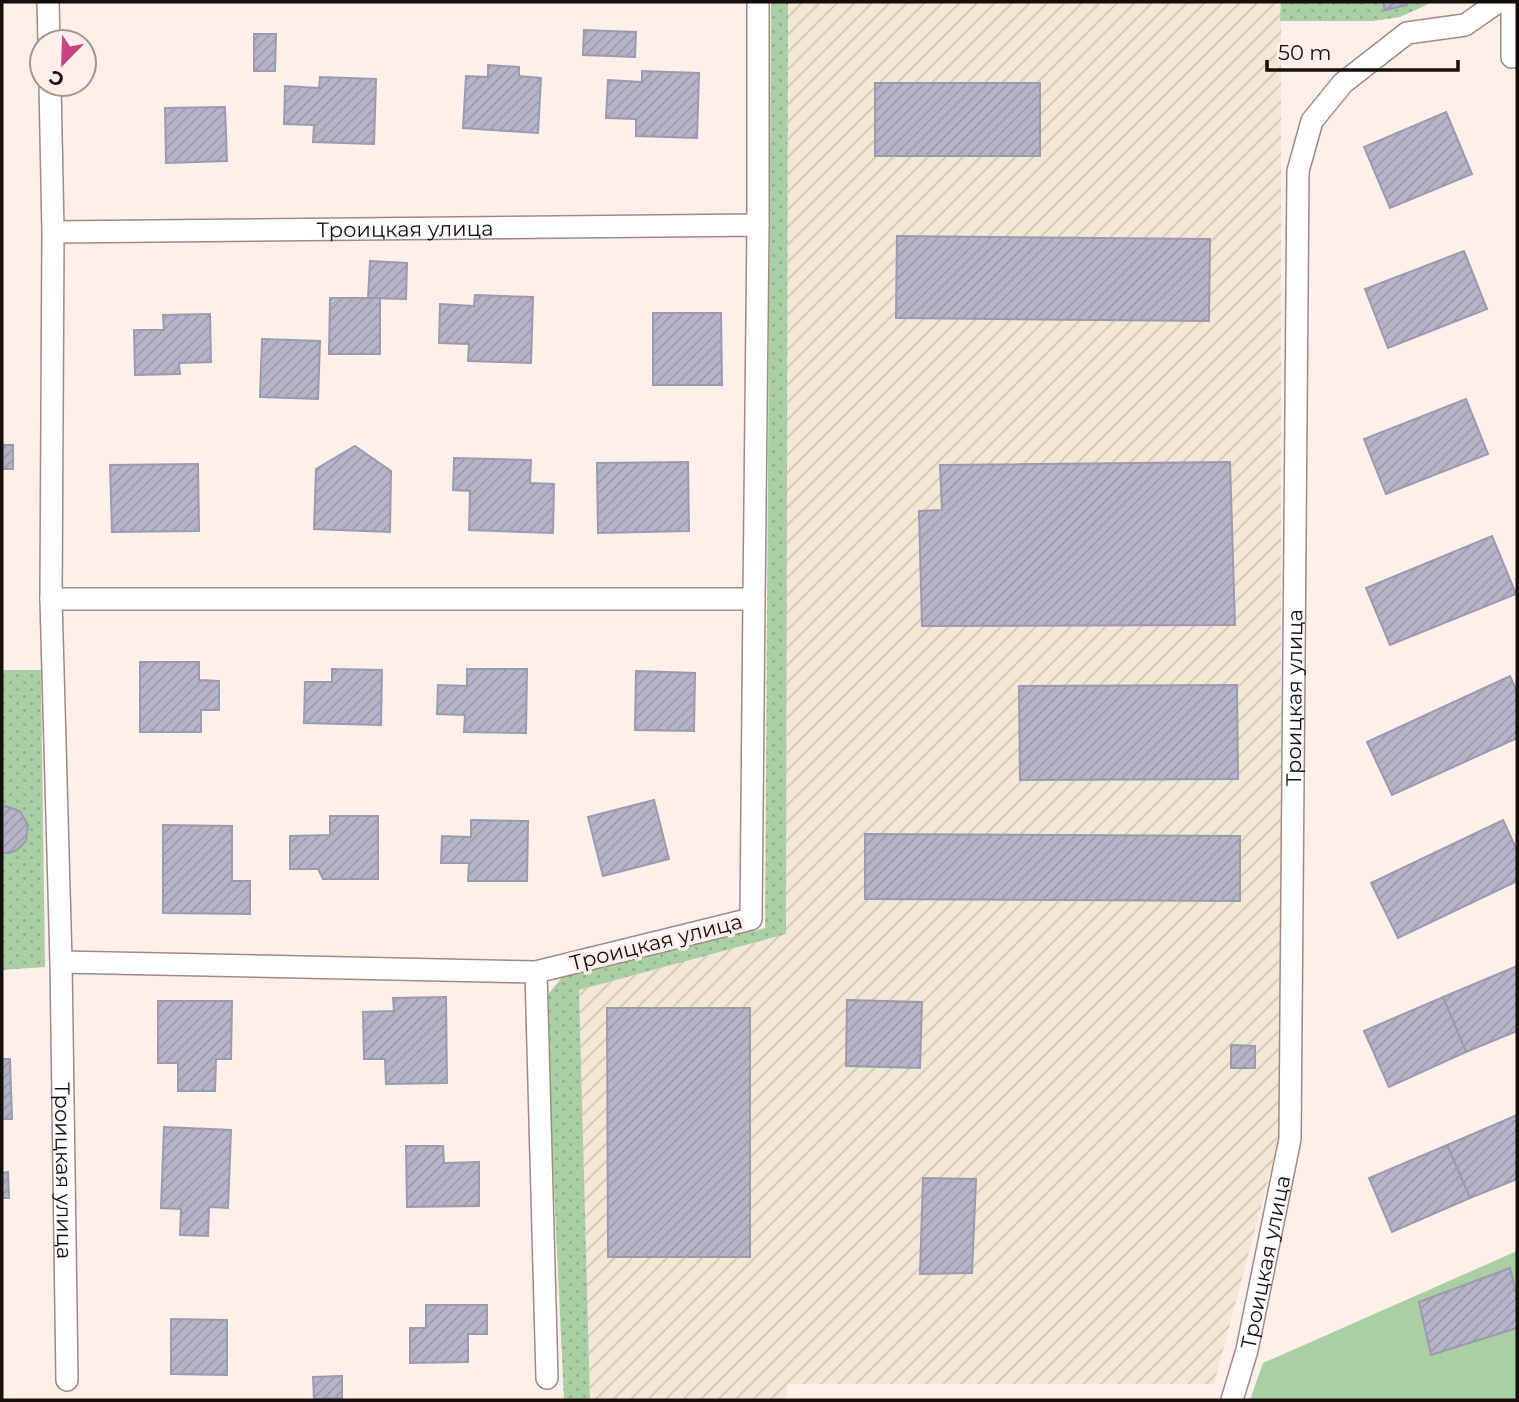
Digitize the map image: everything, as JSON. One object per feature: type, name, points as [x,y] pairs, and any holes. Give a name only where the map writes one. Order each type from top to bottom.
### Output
[{"type":"street","points":[[48,2],[49,28]]},
{"type":"street","name":"Троицкая улица","points":[[61,962],[536,972],[751,919],[758,2]]},
{"type":"street","name":"Троицкая улица","points":[[1232,1400],[1247,1350],[1290,1139],[1298,171],[1312,121],[1343,83],[1407,33],[1465,25],[1499,2]]},
{"type":"street","points":[[1512,2],[1512,57]]},
{"type":"street","name":"Троицкая улица","points":[[50,98],[53,232],[51,599],[68,1380]]},
{"type":"street","name":"Троицкая улица","points":[[53,232],[758,225]]},
{"type":"street","points":[[51,599],[754,599]]},
{"type":"street","points":[[536,972],[547,1378]]},
{"type":"shaded area","points":[[788,2],[1281,2],[1281,1132],[1214,1384],[788,1384],[786,1399],[590,1400],[579,990],[786,934]]},
{"type":"green space","points":[[771,2],[788,2],[786,934],[579,990],[590,1400],[564,1400],[545,998],[563,976],[765,928]]},
{"type":"green space","points":[[1281,2],[1433,2],[1400,17],[1373,21],[1280,21]]},
{"type":"green space","points":[[2,670],[41,670],[45,967],[2,970]]},
{"type":"green space","points":[[1517,1251],[1517,1400],[1250,1400],[1263,1363]]},
{"type":"building","points":[[1383,2],[1406,2],[1407,5],[1385,10]]},
{"type":"building","points":[[584,30],[636,32],[635,57],[583,55]]},
{"type":"building","points":[[254,34],[276,34],[275,71],[254,71]]},
{"type":"building","points":[[488,65],[519,67],[519,76],[541,78],[538,133],[463,128],[466,76],[488,77]]},
{"type":"building","points":[[642,71],[699,73],[697,138],[636,136],[636,119],[606,118],[608,80],[642,82]]},
{"type":"building","points":[[320,77],[376,79],[374,144],[313,142],[314,125],[284,124],[285,86],[319,88]]},
{"type":"building","points":[[875,83],[1040,83],[1040,156],[875,156]]},
{"type":"building","points":[[225,107],[227,161],[166,163],[165,108]]},
{"type":"building","points":[[1446,112],[1472,174],[1390,208],[1364,147]]},
{"type":"building","points":[[897,236],[1210,239],[1209,321],[896,318]]},
{"type":"building","points":[[1464,251],[1487,309],[1388,348],[1365,289]]},
{"type":"building","points":[[370,261],[407,263],[406,299],[368,298]]},
{"type":"building","points":[[475,295],[533,297],[531,363],[468,361],[469,344],[439,343],[440,304],[474,306]]},
{"type":"building","points":[[330,298],[380,298],[380,354],[329,354]]},
{"type":"building","points":[[653,313],[721,313],[722,385],[653,385]]},
{"type":"building","points":[[210,314],[211,362],[179,363],[180,374],[135,375],[134,330],[164,330],[163,315]]},
{"type":"building","points":[[262,339],[320,341],[318,399],[260,397]]},
{"type":"building","points":[[1466,399],[1488,454],[1386,494],[1364,439]]},
{"type":"building","points":[[2,445],[13,445],[13,469],[2,469]]},
{"type":"building","points":[[355,446],[391,471],[390,532],[314,529],[316,469]]},
{"type":"building","points":[[454,458],[531,460],[530,483],[554,484],[553,533],[469,530],[470,491],[453,490]]},
{"type":"building","points":[[688,462],[689,531],[598,533],[597,463]]},
{"type":"building","points":[[1230,462],[1235,625],[922,626],[919,511],[942,510],[940,465]]},
{"type":"building","points":[[198,464],[199,531],[112,532],[110,465]]},
{"type":"building","points":[[1492,536],[1516,594],[1390,645],[1366,588]]},
{"type":"building","points":[[140,662],[199,662],[199,680],[219,681],[219,710],[201,710],[201,732],[140,732]]},
{"type":"building","points":[[332,669],[382,670],[381,725],[304,723],[305,682],[332,682]]},
{"type":"building","points":[[467,669],[527,669],[526,733],[464,732],[465,715],[437,714],[438,685],[467,686]]},
{"type":"building","points":[[636,671],[695,673],[694,731],[635,730]]},
{"type":"building","points":[[1510,676],[1517,692],[1517,738],[1392,795],[1367,742]]},
{"type":"building","points":[[1237,685],[1238,779],[1020,780],[1019,686]]},
{"type":"building","points":[[654,800],[669,859],[603,876],[588,817]]},
{"type":"building","points":[[2,807],[20,811],[28,825],[26,841],[17,850],[9,853],[2,853]]},
{"type":"building","points":[[330,816],[378,816],[378,879],[323,879],[318,869],[290,869],[290,836],[330,835]]},
{"type":"building","points":[[471,820],[528,821],[527,881],[468,881],[469,863],[441,863],[442,836],[471,837]]},
{"type":"building","points":[[1503,820],[1517,850],[1517,881],[1398,938],[1371,883]]},
{"type":"building","points":[[163,825],[232,826],[232,881],[250,881],[250,914],[163,913]]},
{"type":"building","points":[[865,834],[1240,836],[1240,901],[865,899]]},
{"type":"building","points":[[1517,966],[1517,1031],[1466,1052],[1443,997]]},
{"type":"building","points":[[446,997],[447,1083],[386,1084],[385,1059],[364,1059],[363,1012],[394,1011],[393,998]]},
{"type":"building","points":[[1443,997],[1466,1052],[1389,1087],[1364,1031]]},
{"type":"building","points":[[847,1000],[922,1002],[920,1068],[846,1066]]},
{"type":"building","points":[[158,1001],[232,1001],[231,1059],[216,1059],[215,1091],[178,1091],[178,1063],[158,1063]]},
{"type":"building","points":[[607,1008],[750,1008],[750,1257],[608,1257]]},
{"type":"building","points":[[1231,1045],[1255,1046],[1255,1068],[1231,1068]]},
{"type":"building","points":[[2,1059],[10,1059],[12,1119],[2,1119]]},
{"type":"building","points":[[1517,1115],[1517,1179],[1470,1198],[1447,1145]]},
{"type":"building","points":[[164,1127],[231,1130],[228,1208],[209,1207],[208,1236],[180,1235],[181,1209],[161,1208]]},
{"type":"building","points":[[1447,1145],[1470,1198],[1392,1232],[1369,1178]]},
{"type":"building","points":[[406,1146],[443,1146],[444,1163],[479,1162],[479,1206],[407,1207]]},
{"type":"building","points":[[8,1172],[9,1198],[2,1198],[2,1173]]},
{"type":"building","points":[[923,1178],[976,1179],[972,1273],[920,1274]]},
{"type":"building","points":[[1510,1268],[1517,1296],[1517,1328],[1431,1355],[1419,1302]]},
{"type":"building","points":[[426,1305],[487,1305],[487,1334],[468,1334],[468,1362],[410,1363],[410,1328],[426,1328]]},
{"type":"building","points":[[171,1319],[227,1320],[227,1375],[171,1374]]},
{"type":"building","points":[[342,1376],[342,1398],[314,1399],[313,1377]]}]
